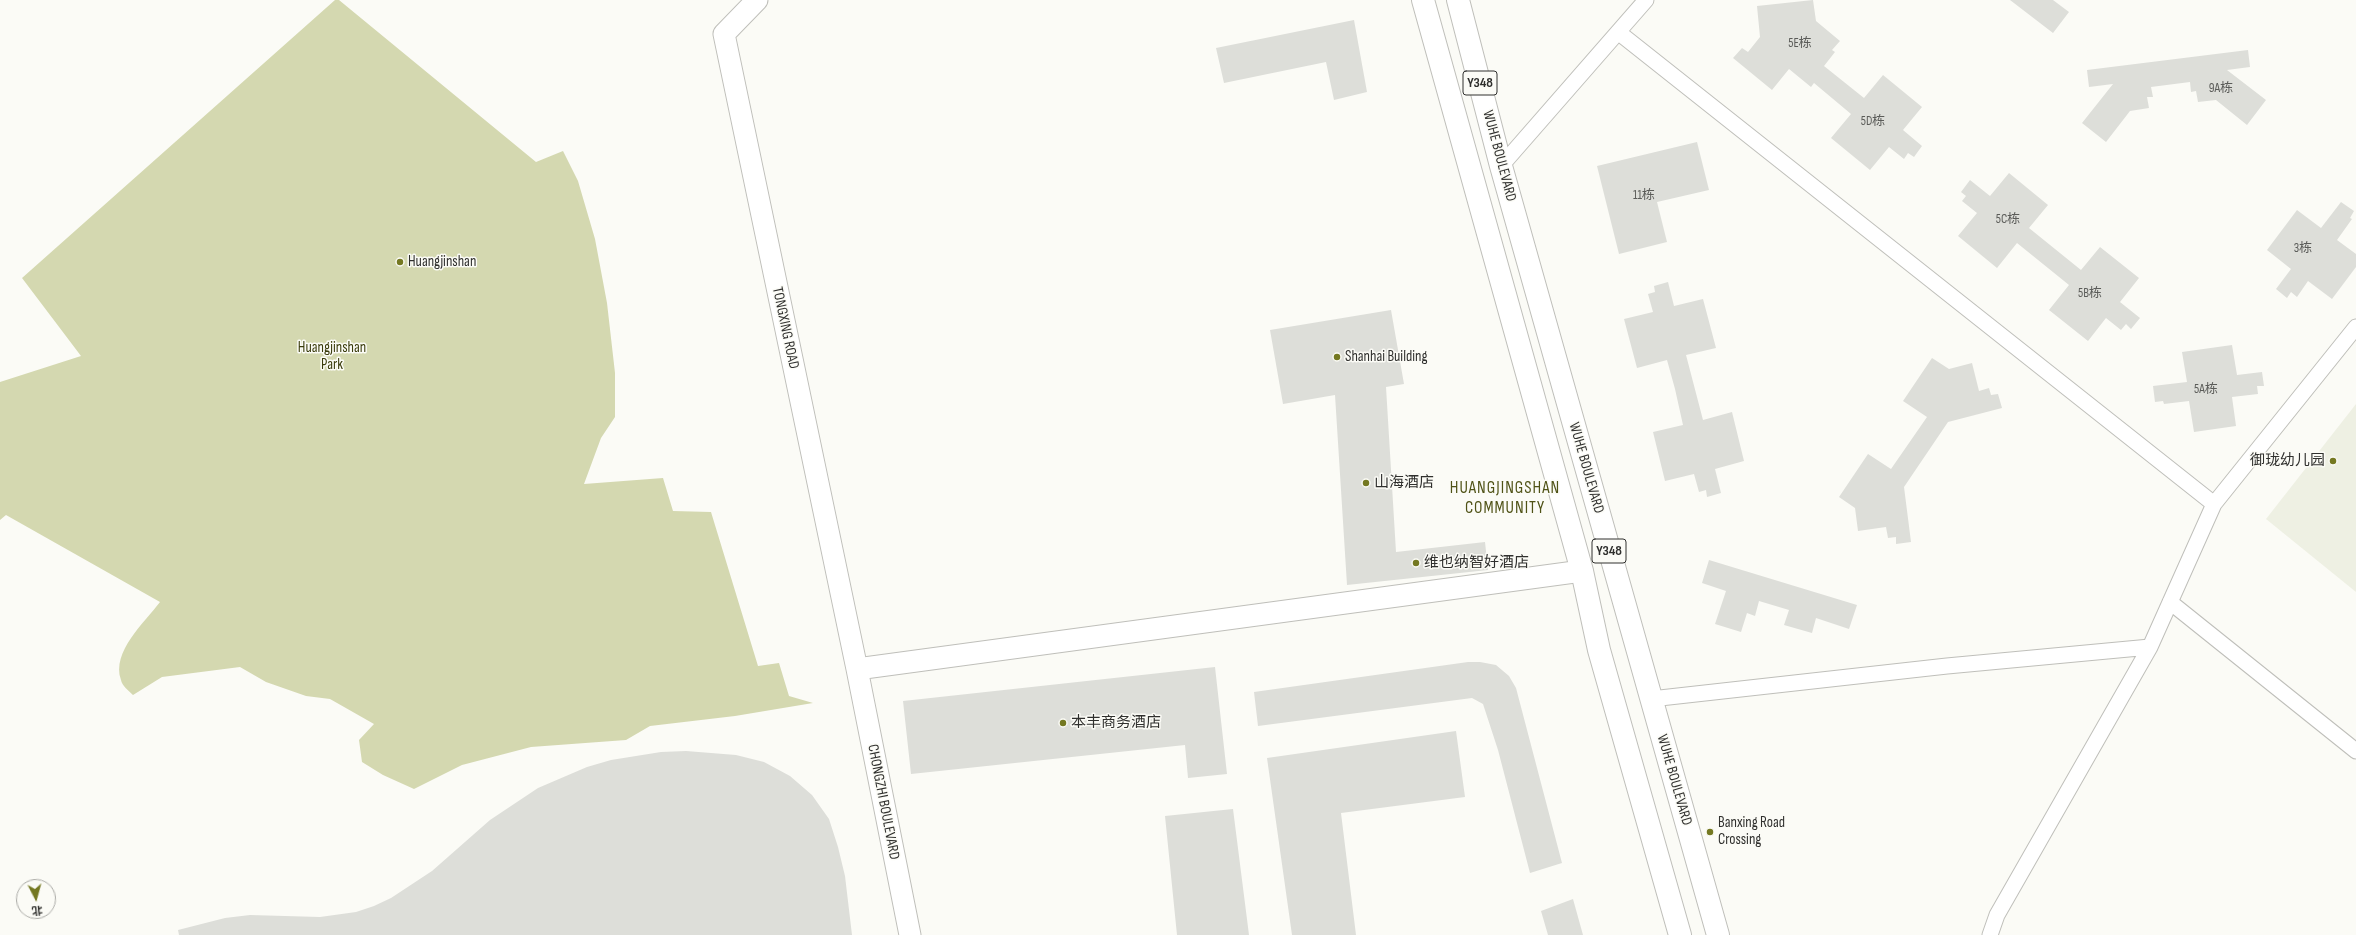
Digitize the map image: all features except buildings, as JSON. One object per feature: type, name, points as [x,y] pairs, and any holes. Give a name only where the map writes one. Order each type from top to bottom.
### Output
[{"type":"main road","name":"WUHE BOULEVARD","points":[[1423,0],[1582,572],[1599,650],[1680,935]]},
{"type":"main road","name":"WUHE BOULEVARD","points":[[1458,0],[1501,166],[1718,935]]},
{"type":"street","name":"TONGXING ROAD","points":[[757,0],[724,34],[857,669]]},
{"type":"street","points":[[1501,166],[1646,0]]},
{"type":"street","points":[[1618,32],[2214,504]]},
{"type":"street","points":[[1990,935],[1997,915],[2150,648],[2214,504],[2356,327]]},
{"type":"street","points":[[857,669],[1582,572]]},
{"type":"street","points":[[2170,602],[2356,751]]},
{"type":"street","points":[[1652,699],[1916,670],[2150,648]]},
{"type":"street","name":"CHONGZHI BOULEVARD","points":[[857,669],[910,935]]},
{"type":"shaded area","name":"御珑幼儿园","points":[[2356,404],[2356,592],[2266,519]]},
{"type":"green space","name":"Huangjinshan Park","points":[[335,0],[339,0],[536,162],[563,151],[578,181],[595,239],[607,303],[615,373],[615,417],[601,438],[584,484],[663,478],[673,511],[711,512],[758,666],[779,663],[789,696],[813,703],[735,716],[650,726],[626,740],[531,747],[462,765],[414,789],[383,775],[362,762],[359,740],[374,724],[330,699],[306,696],[266,682],[240,667],[162,677],[133,695],[122,682],[119,669],[121,659],[131,638],[160,602],[6,515],[0,520],[0,382],[81,356],[22,278]]},
{"type":"place","name":"Huangjinshan","points":[[400,262]]},
{"type":"place","name":"Shanhai Building","points":[[1337,357]]},
{"type":"place","name":"御珑幼儿园","points":[[2333,461]]},
{"type":"place","name":"山海酒店","points":[[1366,483]]},
{"type":"place","name":"维也纳智好酒店","points":[[1416,563]]},
{"type":"place","name":"本丰商务酒店","points":[[1063,723]]},
{"type":"place","name":"Banxing Road Crossing","points":[[1710,832]]},
{"type":"district","name":"HUANGJINGSHAN COMMUNITY","points":[[1505,499]]}]
